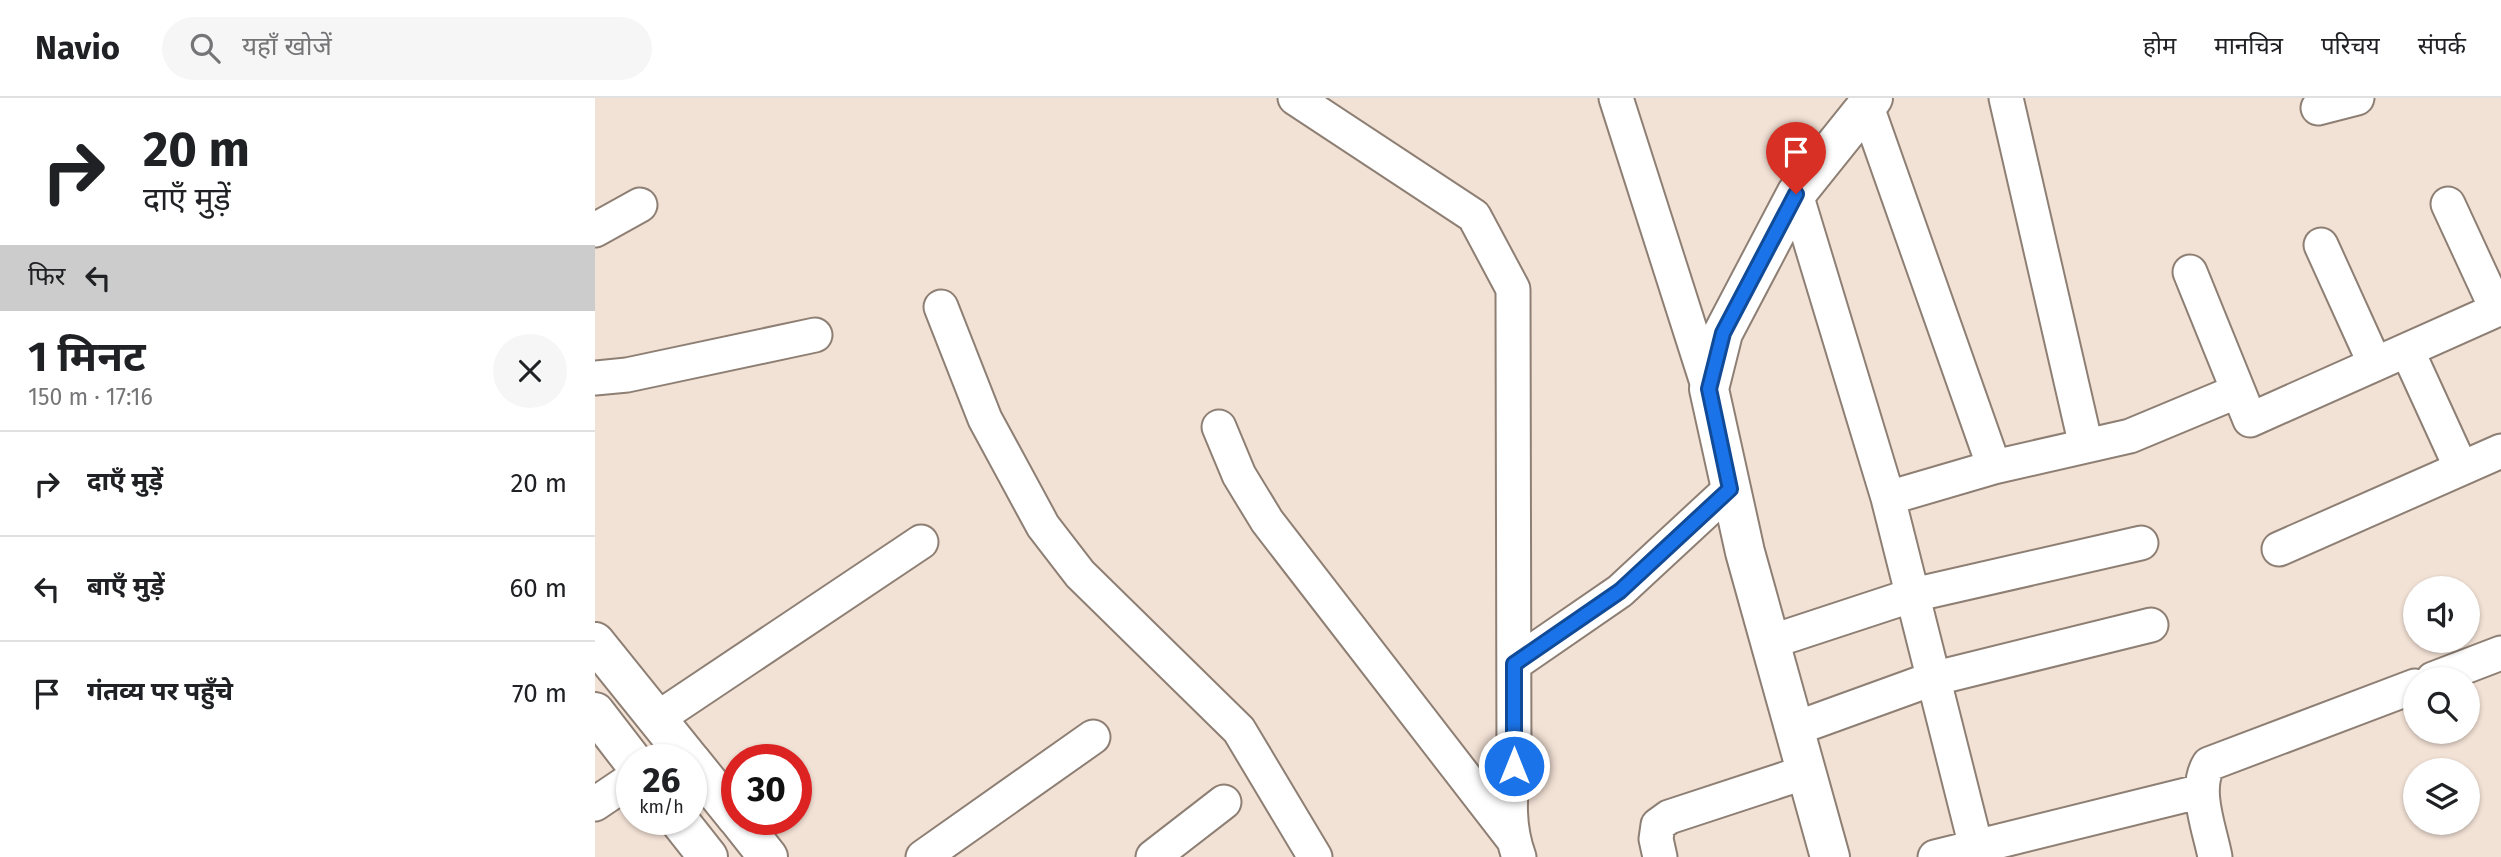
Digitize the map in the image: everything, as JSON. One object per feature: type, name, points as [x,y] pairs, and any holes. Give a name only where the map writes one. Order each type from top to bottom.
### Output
[{"type":"main road","points":[[1830,857],[1730,489],[1709,389],[1723,333],[1796,194],[1870,103]]},
{"type":"main road","points":[[595,642],[678,744]]},
{"type":"main road","points":[[595,712],[620,744]]},
{"type":"main road","points":[[707,780],[721,798]]},
{"type":"main road","points":[[691,835],[708,857]]},
{"type":"main road","points":[[751,835],[768,857]]},
{"type":"street","points":[[1295,98],[1474,216],[1513,289],[1514,766],[1510,796],[1516,847]]},
{"type":"street","points":[[1616,98],[1709,389]]},
{"type":"street","points":[[2006,98],[2086,446]]},
{"type":"street","points":[[2318,108],[2357,98]]},
{"type":"street","points":[[1870,103],[1994,467]]},
{"type":"street","points":[[1796,194],[1888,498],[1976,847]]},
{"type":"street","points":[[2190,272],[2250,420],[2499,309],[2448,204]]},
{"type":"street","points":[[595,230],[640,205]]},
{"type":"street","points":[[2321,245],[2375,364]]},
{"type":"street","points":[[941,307],[985,419],[1043,526],[1080,574],[1239,730],[1315,857]]},
{"type":"street","points":[[595,378],[641,372],[815,335]]},
{"type":"street","points":[[2407,350],[2461,468]]},
{"type":"street","points":[[1888,498],[1994,467],[2130,436],[2238,391]]},
{"type":"street","points":[[1219,427],[1238,475],[1267,521],[1516,847]]},
{"type":"street","points":[[2279,549],[2501,451]]},
{"type":"street","points":[[1514,664],[1620,591],[1730,489]]},
{"type":"street","points":[[658,718],[921,542]]},
{"type":"street","points":[[1770,642],[1913,595],[2141,543]]},
{"type":"street","points":[[1794,729],[1932,679],[2151,625]]},
{"type":"street","points":[[2464,667],[2501,653]]},
{"type":"street","points":[[2215,857],[2202,791],[2202,775],[2209,764],[2403,691]]},
{"type":"street","points":[[922,857],[1093,737]]},
{"type":"street","points":[[1660,857],[1656,839],[1658,825],[1669,817],[1806,772]]},
{"type":"street","points":[[595,804],[616,790]]},
{"type":"street","points":[[1935,857],[2202,791]]},
{"type":"street","points":[[1153,857],[1224,802]]},
{"type":"route","points":[[1514,766],[1514,664],[1620,591],[1730,489],[1709,389],[1723,333],[1796,194]]}]
